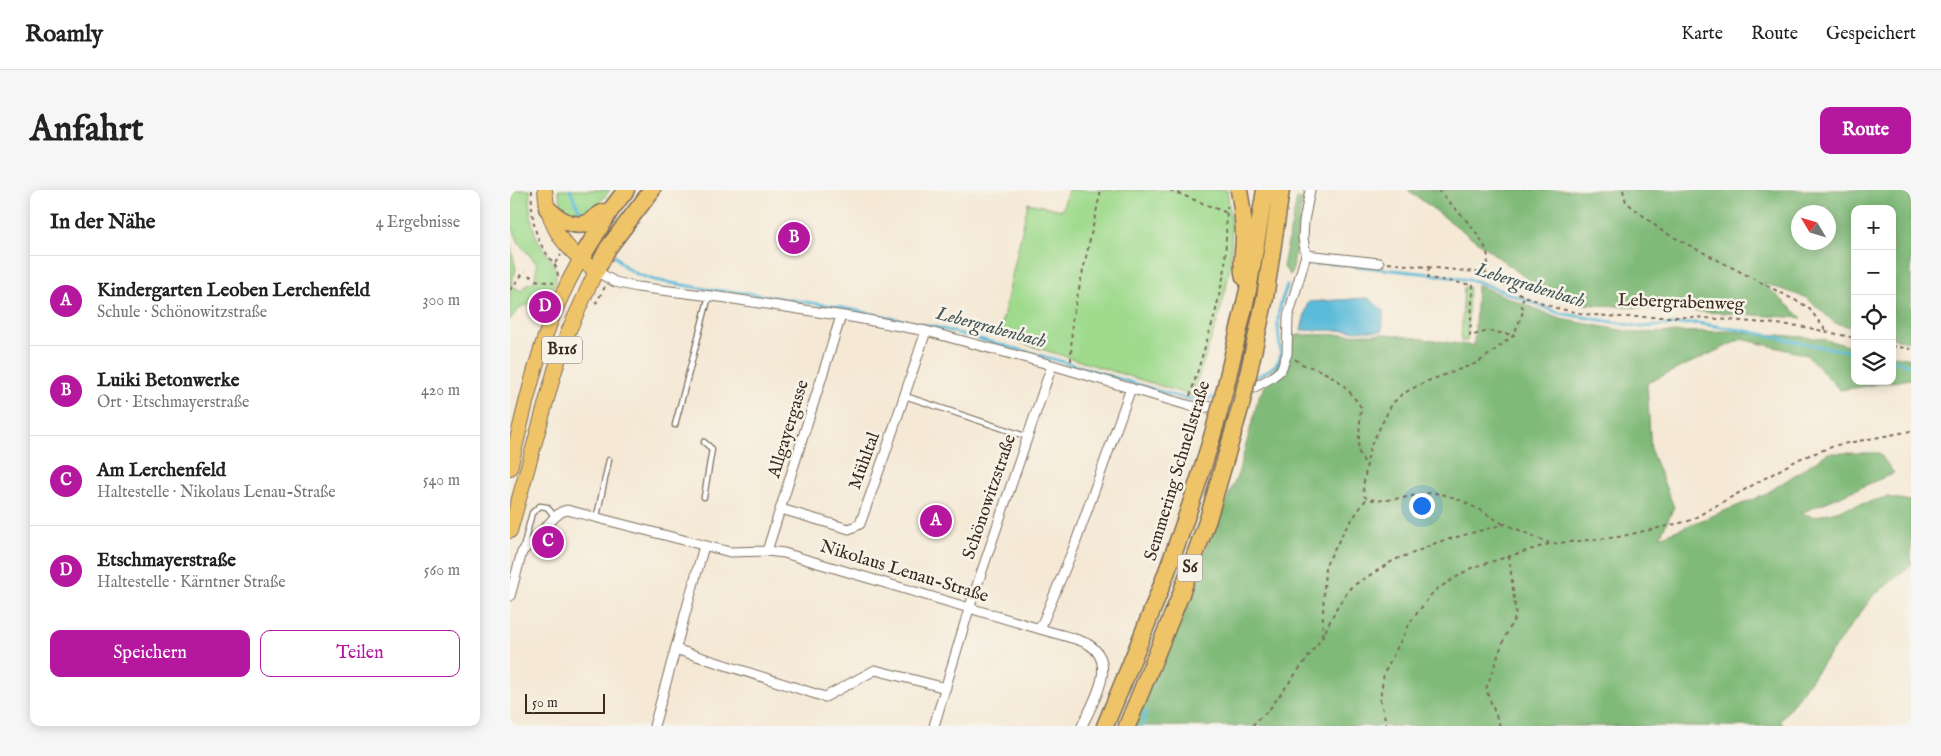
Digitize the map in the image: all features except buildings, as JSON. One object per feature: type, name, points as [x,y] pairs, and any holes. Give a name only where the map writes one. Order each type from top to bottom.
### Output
[{"type":"highway","points":[[580,260],[610,211],[626,190]]},
{"type":"highway","points":[[596,271],[608,248],[652,190]]},
{"type":"highway","points":[[1239,190],[1243,210],[1242,271],[1248,290]]},
{"type":"highway","name":"Semmering Schnellstraße","points":[[1105,726],[1157,600],[1203,471],[1226,385],[1248,290],[1265,190]]},
{"type":"highway","name":"S6","points":[[1127,726],[1179,599],[1208,519],[1242,405],[1265,298],[1281,190]]},
{"type":"highway","points":[[547,208],[558,218],[574,224],[588,223],[599,214],[610,211]]},
{"type":"main road","points":[[545,190],[547,208],[552,224],[560,239],[580,260],[596,271]]},
{"type":"main road","name":"B116","points":[[510,468],[544,338],[555,310],[580,260]]},
{"type":"main road","name":"B116","points":[[510,531],[555,370],[569,330],[596,271]]},
{"type":"street","points":[[596,271],[615,282],[637,287],[841,316],[926,331],[1052,365],[1187,405],[1206,408],[1249,390],[1271,378],[1280,370],[1287,354],[1288,317],[1306,254],[1304,221],[1310,190]]},
{"type":"street","points":[[1306,254],[1379,263]]},
{"type":"street","name":"Allgayergasse","points":[[767,551],[841,316]]},
{"type":"street","name":"Mühltal","points":[[781,509],[849,529],[860,524],[926,331]]},
{"type":"street","name":"Schönowitzstraße","points":[[934,726],[969,609],[1052,365]]},
{"type":"street","points":[[1040,629],[1074,547],[1131,388]]},
{"type":"street","name":"Nikolaus Lenau-Straße","points":[[555,516],[567,510],[597,516],[730,552],[767,551],[794,556],[1088,644],[1101,657],[1104,675],[1082,726]]},
{"type":"street","points":[[510,596],[522,552],[555,516]]},
{"type":"street","points":[[654,726],[704,546]]},
{"type":"street","points":[[675,649],[825,697],[875,670],[946,688]]},
{"type":"lane","points":[[675,425],[709,296]]},
{"type":"lane","points":[[905,396],[1028,437]]},
{"type":"lane","points":[[704,442],[712,449],[704,497]]},
{"type":"lane","points":[[597,516],[609,460]]},
{"type":"lane","points":[[522,552],[532,513],[540,506],[546,507],[555,516]]},
{"type":"path","points":[[528,275],[535,280],[556,284],[558,278],[555,264],[544,250],[538,237],[531,206],[532,190]]},
{"type":"path","points":[[1070,359],[1072,320],[1101,190]]},
{"type":"path","points":[[1170,190],[1227,213]]},
{"type":"path","points":[[1438,190],[1485,246],[1488,261],[1485,273]]},
{"type":"path","points":[[1623,190],[1626,202],[1662,231],[1808,307],[1827,332]]},
{"type":"path","points":[[1191,394],[1215,314],[1225,269],[1227,204]]},
{"type":"path","points":[[555,264],[557,260]]},
{"type":"path","name":"Lebergrabenweg","points":[[1379,263],[1485,273],[1524,296],[1556,308],[1584,314],[1619,318],[1694,317],[1800,326],[1851,337]]},
{"type":"path","points":[[1429,267],[1428,278],[1473,284],[1470,336],[1488,331],[1514,335]]},
{"type":"path","points":[[510,290],[526,271]]},
{"type":"path","points":[[1524,296],[1521,305],[1524,309],[1514,335],[1477,363],[1425,382],[1402,394],[1392,404],[1370,447],[1363,487],[1364,496],[1367,498],[1381,500],[1433,493],[1466,503],[1503,524],[1516,527],[1549,544]]},
{"type":"path","points":[[1896,347],[1911,350]]},
{"type":"path","points":[[1287,354],[1294,357],[1302,365],[1316,368],[1343,383],[1361,407],[1358,451],[1366,465]]},
{"type":"path","points":[[1387,726],[1380,699],[1384,673],[1411,620],[1434,591],[1471,568],[1549,544],[1618,537],[1689,521],[1799,459],[1837,445],[1911,431]]},
{"type":"path","points":[[1322,638],[1325,567],[1344,531],[1367,498]]},
{"type":"path","points":[[1253,726],[1274,704],[1322,638],[1337,607],[1351,587],[1394,560],[1438,542],[1503,524]]},
{"type":"path","points":[[1500,726],[1486,689],[1504,639],[1516,616],[1509,556]]},
{"type":"green space","points":[[510,190],[530,190],[530,209],[534,229],[541,245],[552,262],[556,278],[553,289],[543,306],[523,306],[510,320],[510,243],[516,269],[511,285],[521,291],[527,284],[535,281],[537,264],[519,243],[510,221]]},
{"type":"green space","points":[[558,190],[610,190],[591,212],[578,218],[572,217],[566,212]]},
{"type":"green space","points":[[1068,190],[1227,190],[1231,234],[1228,278],[1221,308],[1193,396],[999,336],[1028,203],[1062,210]]},
{"type":"green space","points":[[1408,190],[1911,190],[1911,341],[1896,339],[1896,205],[1851,205],[1851,327],[1835,323],[1807,298],[1763,283],[1802,318],[1584,304],[1546,293]]},
{"type":"green space","points":[[1297,198],[1302,199],[1293,269],[1290,275],[1283,266]]},
{"type":"green space","points":[[1477,285],[1560,319],[1637,333],[1727,331],[1817,338],[1851,346],[1851,385],[1872,385],[1840,390],[1807,355],[1742,339],[1647,383],[1651,451],[1674,507],[1660,537],[1764,495],[1828,453],[1879,453],[1894,473],[1801,513],[1814,517],[1887,497],[1911,501],[1911,566],[1873,596],[1780,721],[1784,726],[1134,726],[1238,474],[1259,396],[1296,335],[1387,334],[1474,346]]},
{"type":"green space","points":[[1464,287],[1469,287],[1467,341],[1461,341]]},
{"type":"green space","points":[[1896,356],[1911,359],[1911,379],[1896,381]]},
{"type":"water","points":[[1368,298],[1384,311],[1382,331],[1301,330],[1308,302]]},
{"type":"waterway","name":"Lebergrabenbach","points":[[570,190],[582,216]]},
{"type":"waterway","name":"Lebergrabenbach","points":[[615,256],[626,268],[654,280],[712,290],[747,293],[839,307],[935,327],[1064,362],[1175,396],[1202,401],[1217,396]]},
{"type":"waterway","name":"Lebergrabenbach","points":[[1316,265],[1324,263],[1431,274],[1476,281],[1559,313],[1642,327],[1696,323],[1851,351]]},
{"type":"waterway","name":"Lebergrabenbach","points":[[1252,379],[1274,367],[1280,356],[1278,316],[1287,286]]},
{"type":"waterway","name":"Lebergrabenbach","points":[[1896,361],[1911,365]]},
{"type":"waterway","points":[[1142,726],[1146,711]]},
{"type":"place","name":"Luiki Betonwerke","points":[[794,238]]},
{"type":"place","name":"Etschmayerstraße","points":[[545,307]]},
{"type":"place","name":"Kindergarten Leoben Lerchenfeld","points":[[936,521]]},
{"type":"place","name":"Am Lerchenfeld","points":[[548,542]]}]
